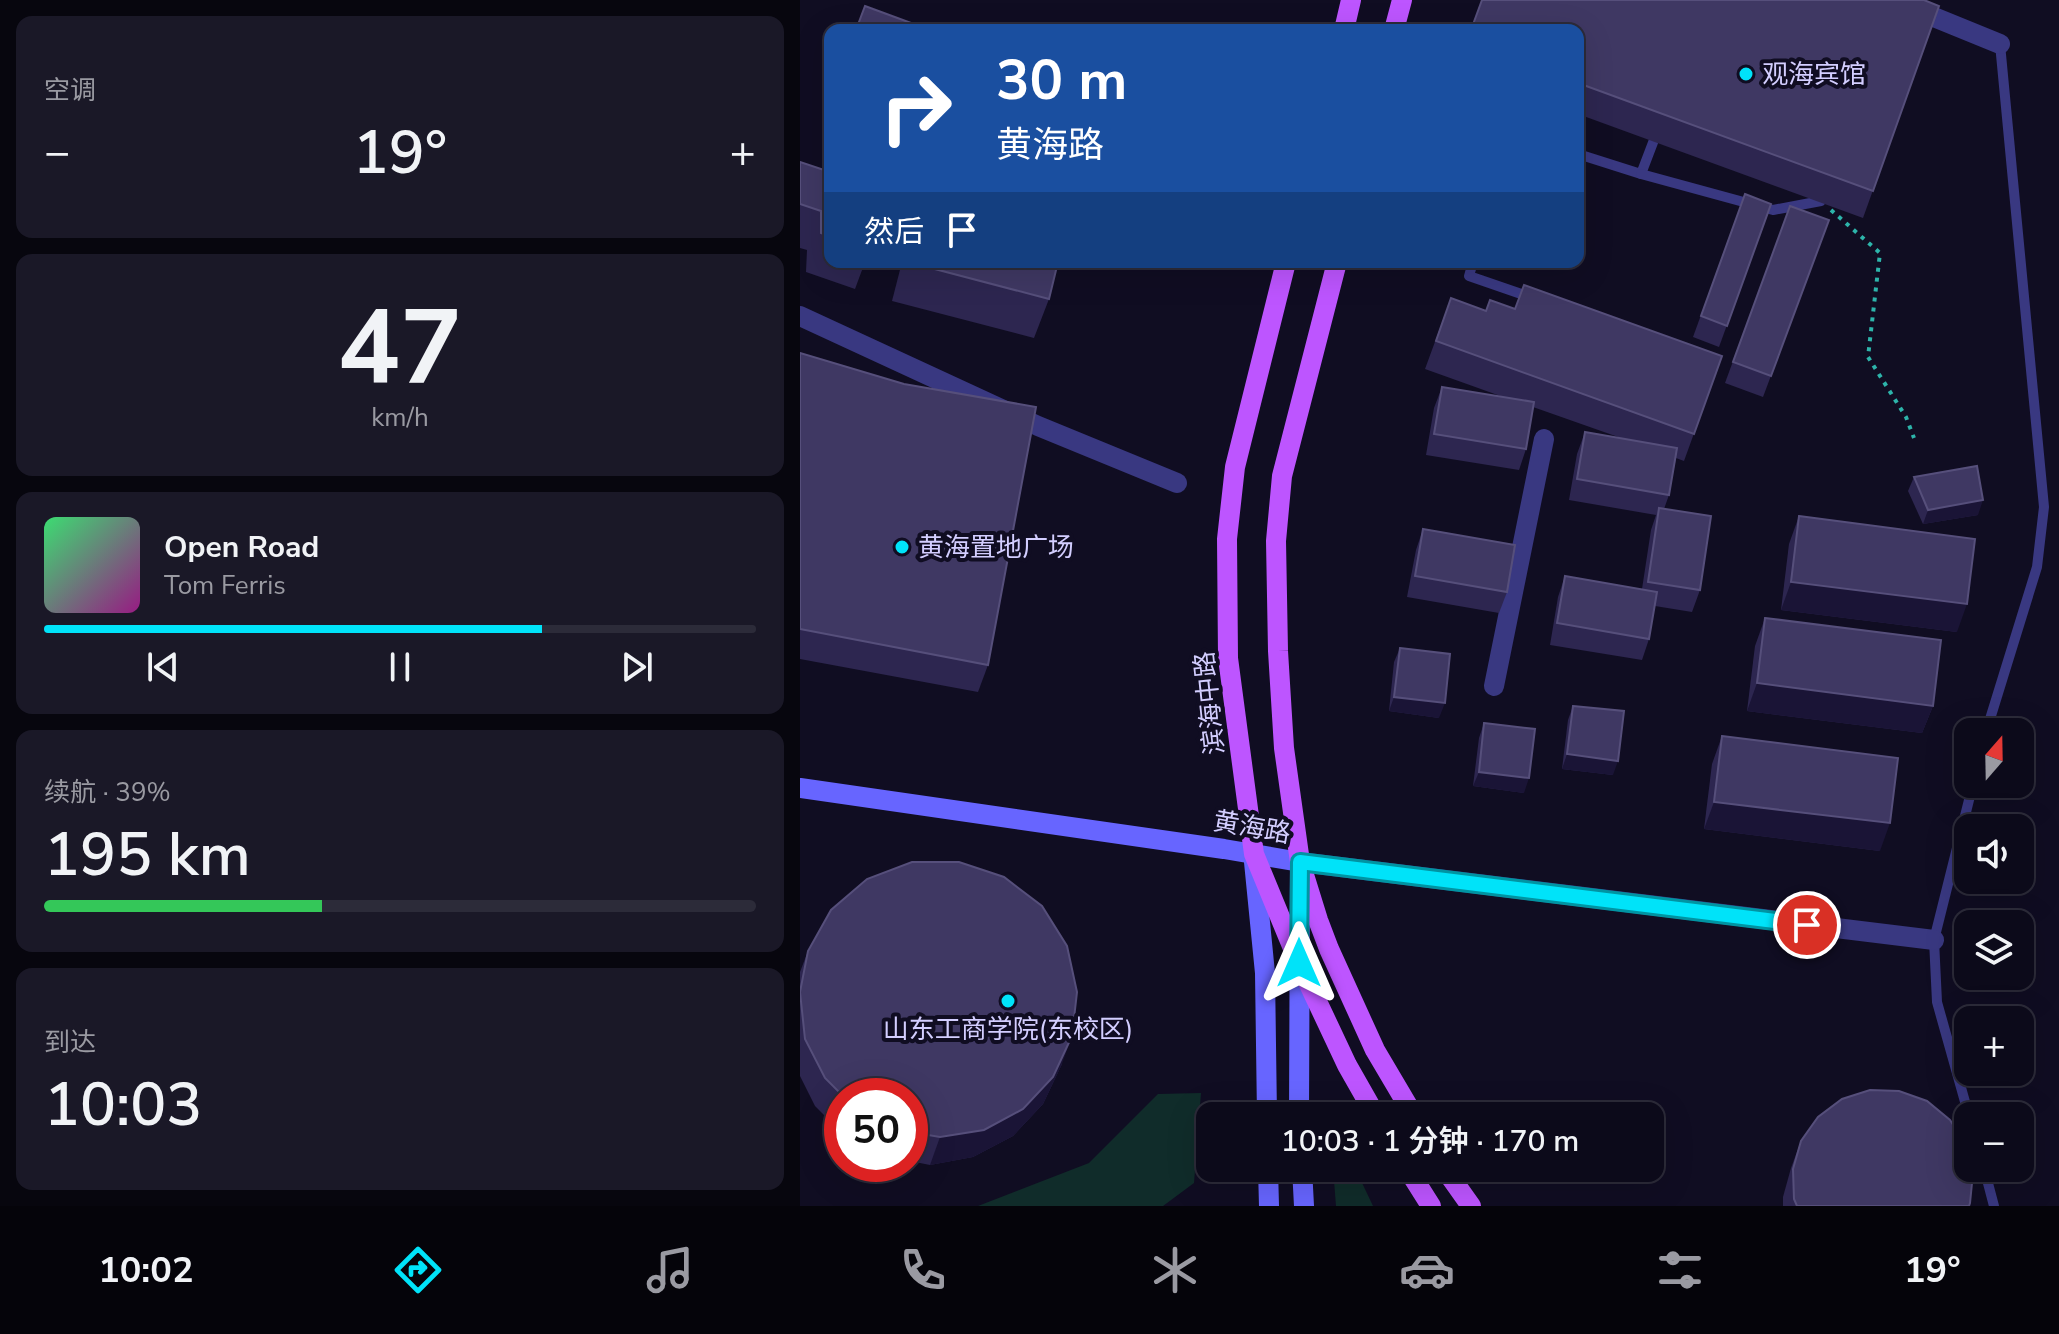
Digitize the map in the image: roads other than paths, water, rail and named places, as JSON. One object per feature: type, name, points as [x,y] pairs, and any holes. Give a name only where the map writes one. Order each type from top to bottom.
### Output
[{"type":"main road","points":[[1345,24],[1351,0]]},
{"type":"main road","points":[[1396,24],[1402,0]]},
{"type":"main road","name":"滨海中路","points":[[1285,268],[1235,467],[1227,539],[1228,658],[1254,854],[1299,963],[1368,1102]]},
{"type":"main road","points":[[1299,1102],[1300,862],[1284,748],[1276,541],[1282,476],[1335,268]]},
{"type":"main road","name":"黄海路","points":[[800,788],[1300,862]]},
{"type":"main road","points":[[1254,854],[1265,973],[1267,1102]]},
{"type":"main road","points":[[1300,862],[1329,949],[1375,1050],[1406,1102]]},
{"type":"main road","points":[[1268,1182],[1269,1206]]},
{"type":"main road","points":[[1303,1182],[1304,1206]]},
{"type":"main road","points":[[1416,1182],[1431,1206]]},
{"type":"main road","points":[[1454,1182],[1471,1206]]},
{"type":"street","points":[[1892,0],[2000,44]]},
{"type":"street","points":[[800,316],[1038,426],[1177,483]]},
{"type":"street","points":[[1494,686],[1544,439]]},
{"type":"street","name":"黄海路","points":[[1300,862],[1934,940]]},
{"type":"lane","points":[[1990,718],[2037,567],[2044,507],[2000,44]]},
{"type":"lane","points":[[1641,174],[1662,134],[1643,127]]},
{"type":"lane","points":[[1584,156],[1773,210],[1821,201],[1809,194]]},
{"type":"lane","points":[[1471,268],[1469,276],[1540,300]]},
{"type":"lane","points":[[1965,1102],[1937,1002],[1934,940],[1970,798]]},
{"type":"lane","points":[[1988,1182],[1994,1206]]},
{"type":"place","name":"观海宾馆","points":[[1746,74]]},
{"type":"place","name":"黄海置地广场","points":[[902,547]]},
{"type":"place","name":"山东工商学院(东校区)","points":[[1008,1001]]}]
